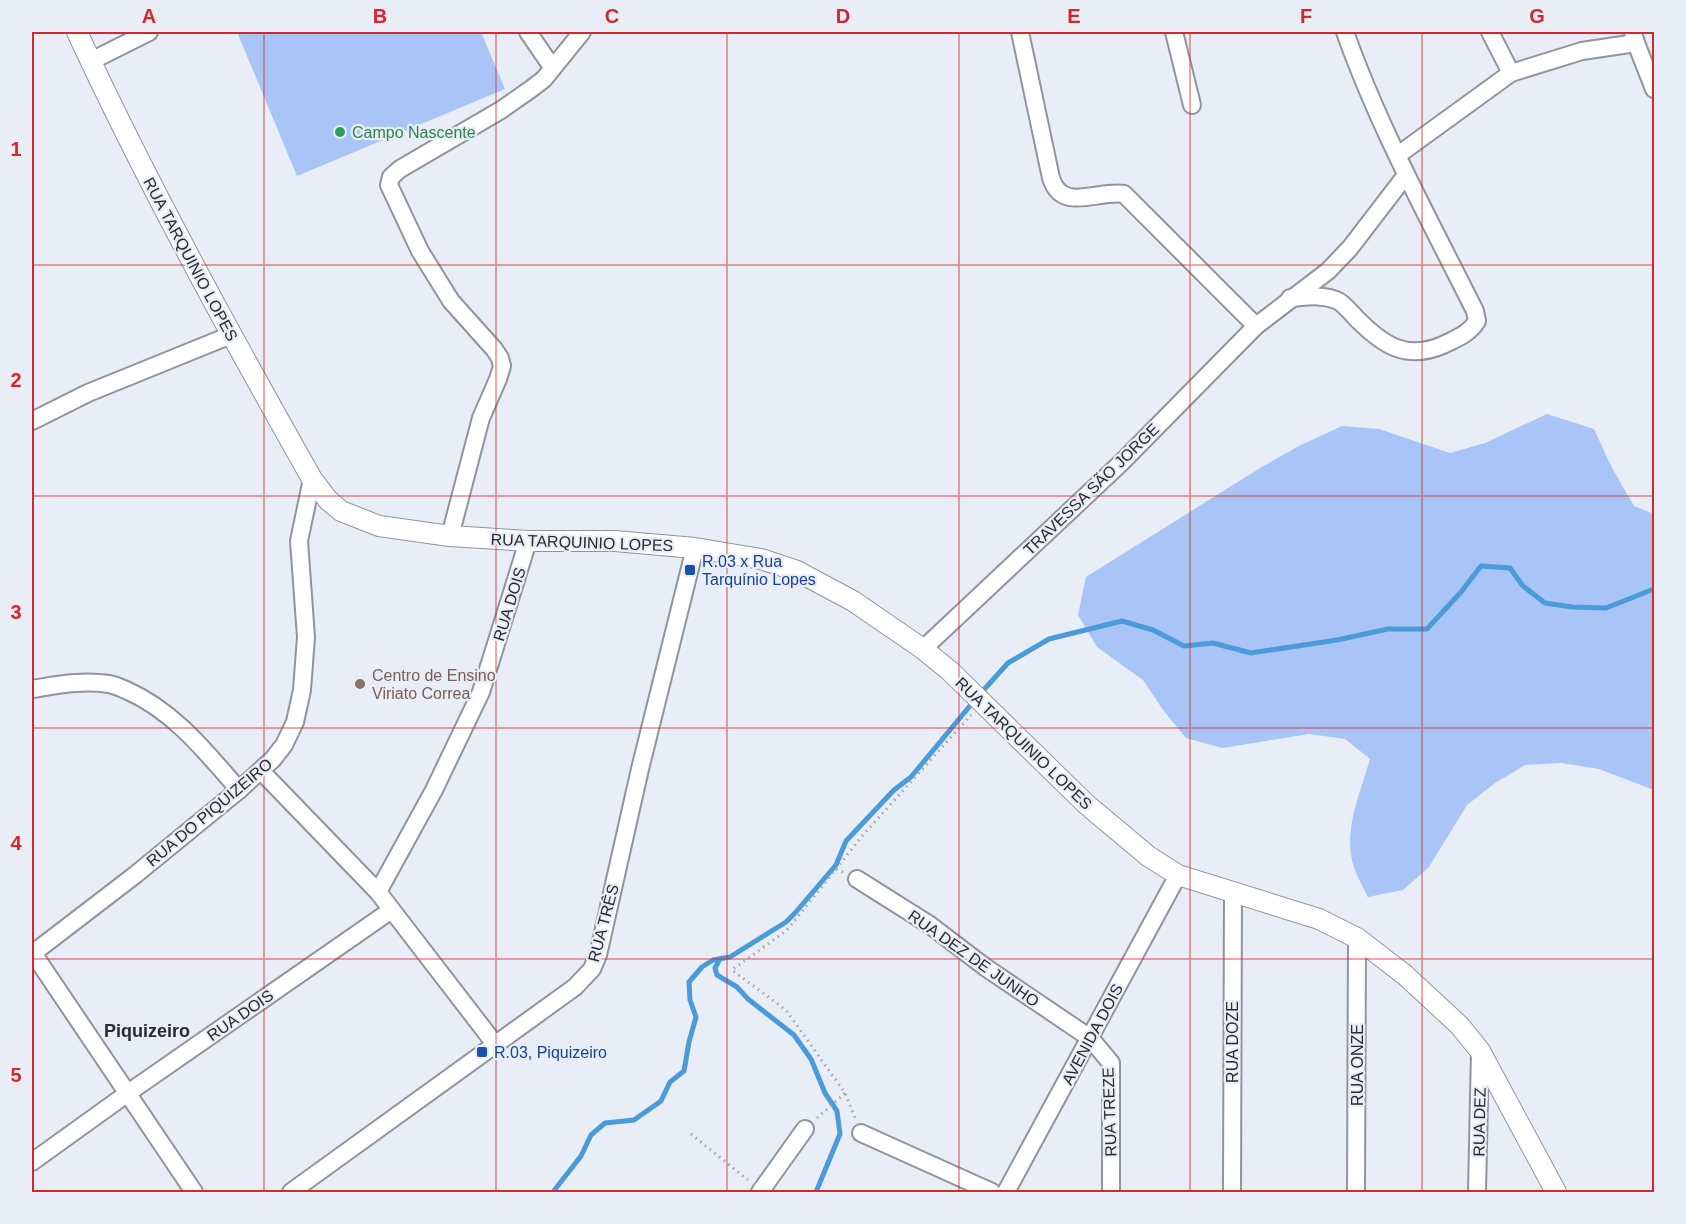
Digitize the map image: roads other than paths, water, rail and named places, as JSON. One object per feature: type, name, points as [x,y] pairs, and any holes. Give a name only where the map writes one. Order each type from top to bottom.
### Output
[{"type":"main road","name":"RUA TARQUINIO LOPES","points":[[77,32],[163,210],[231,335],[312,480],[328,500],[341,511],[379,526],[450,536],[528,541],[615,541],[695,548],[761,559],[797,571],[854,601],[923,649],[978,698],[1102,818],[1148,856],[1178,875],[1319,919],[1357,938],[1405,975],[1460,1026],[1480,1051],[1556,1192]]},
{"type":"street","points":[[91,61],[148,32]]},
{"type":"street","points":[[528,32],[552,67]]},
{"type":"street","points":[[450,536],[481,418],[502,366],[494,349],[451,301],[420,251],[389,185],[391,177],[400,169],[501,110],[544,79],[582,32]]},
{"type":"street","points":[[1020,32],[1051,178],[1058,192],[1066,198],[1103,193],[1124,194],[1256,326]]},
{"type":"street","points":[[1174,32],[1192,105]]},
{"type":"street","points":[[1289,298],[1324,296],[1339,301],[1379,340],[1393,348],[1425,351],[1471,331],[1477,321],[1475,311],[1406,175],[1362,80],[1345,32]]},
{"type":"street","points":[[1490,32],[1511,74]]},
{"type":"street","points":[[1398,155],[1511,74],[1635,37],[1654,89]]},
{"type":"street","name":"TRAVESSA SÃO JORGE","points":[[923,649],[1122,462],[1256,326],[1289,298],[1328,271],[1350,248],[1406,175]]},
{"type":"street","points":[[32,421],[88,393],[231,335]]},
{"type":"street","name":"RUA DO PIQUIZEIRO","points":[[32,953],[135,875],[239,790],[261,771],[284,745],[295,722],[302,690],[306,637],[298,541],[312,480]]},
{"type":"street","name":"RUA DOIS","points":[[378,892],[434,790],[481,692],[528,541]]},
{"type":"street","name":"RUA TRÊS","points":[[291,1192],[584,979],[592,969],[598,955],[639,769],[695,548]]},
{"type":"street","points":[[32,689],[75,682],[111,684],[143,698],[167,714],[193,737],[239,790]]},
{"type":"street","points":[[261,771],[378,892],[390,911],[495,1044]]},
{"type":"street","name":"AVENIDA DOIS","points":[[1006,1192],[1178,875]]},
{"type":"street","name":"RUA DEZ DE JUNHO","points":[[856,879],[930,925],[985,967],[1090,1038]]},
{"type":"street","name":"RUA DOZE","points":[[1232,1192],[1233,892]]},
{"type":"street","name":"RUA DOIS","points":[[32,1162],[390,911]]},
{"type":"street","name":"RUA ONZE","points":[[1356,1192],[1357,938]]},
{"type":"street","points":[[32,953],[194,1192]]},
{"type":"street","name":"RUA TREZE","points":[[1090,1038],[1111,1063],[1111,1192]]},
{"type":"street","name":"RUA DEZ","points":[[1477,1192],[1480,1051]]},
{"type":"street","points":[[760,1192],[805,1129]]},
{"type":"street","points":[[861,1133],[992,1192]]},
{"type":"waterway","points":[[980,694],[1008,663],[1049,639],[1122,621],[1153,630],[1184,646],[1213,643],[1251,653],[1337,640],[1388,629],[1427,629],[1481,566],[1510,568],[1523,586],[1545,603],[1572,607],[1606,608],[1654,589]]},
{"type":"waterway","points":[[553,1192],[581,1156],[591,1135],[605,1123],[634,1120],[661,1101],[670,1082],[684,1071],[696,1017],[690,1000],[689,982],[702,967],[713,960],[730,957],[786,922],[836,865],[846,841],[894,790],[911,777],[974,701]]},
{"type":"waterway","points":[[720,959],[715,968],[717,975],[737,987],[748,999],[794,1035],[811,1059],[825,1093],[837,1111],[840,1134],[816,1192]]},
{"type":"place","name":"Campo Nascente","points":[[340,132]]},
{"type":"place","name":"R.03 x Rua Tarquínio Lopes","points":[[690,570]]},
{"type":"place","name":"Centro de Ensino Viriato Correa","points":[[360,684]]},
{"type":"place","name":"R.03, Piquizeiro","points":[[482,1052]]},
{"type":"district","name":"Piquizeiro","points":[[147,1031]]}]
